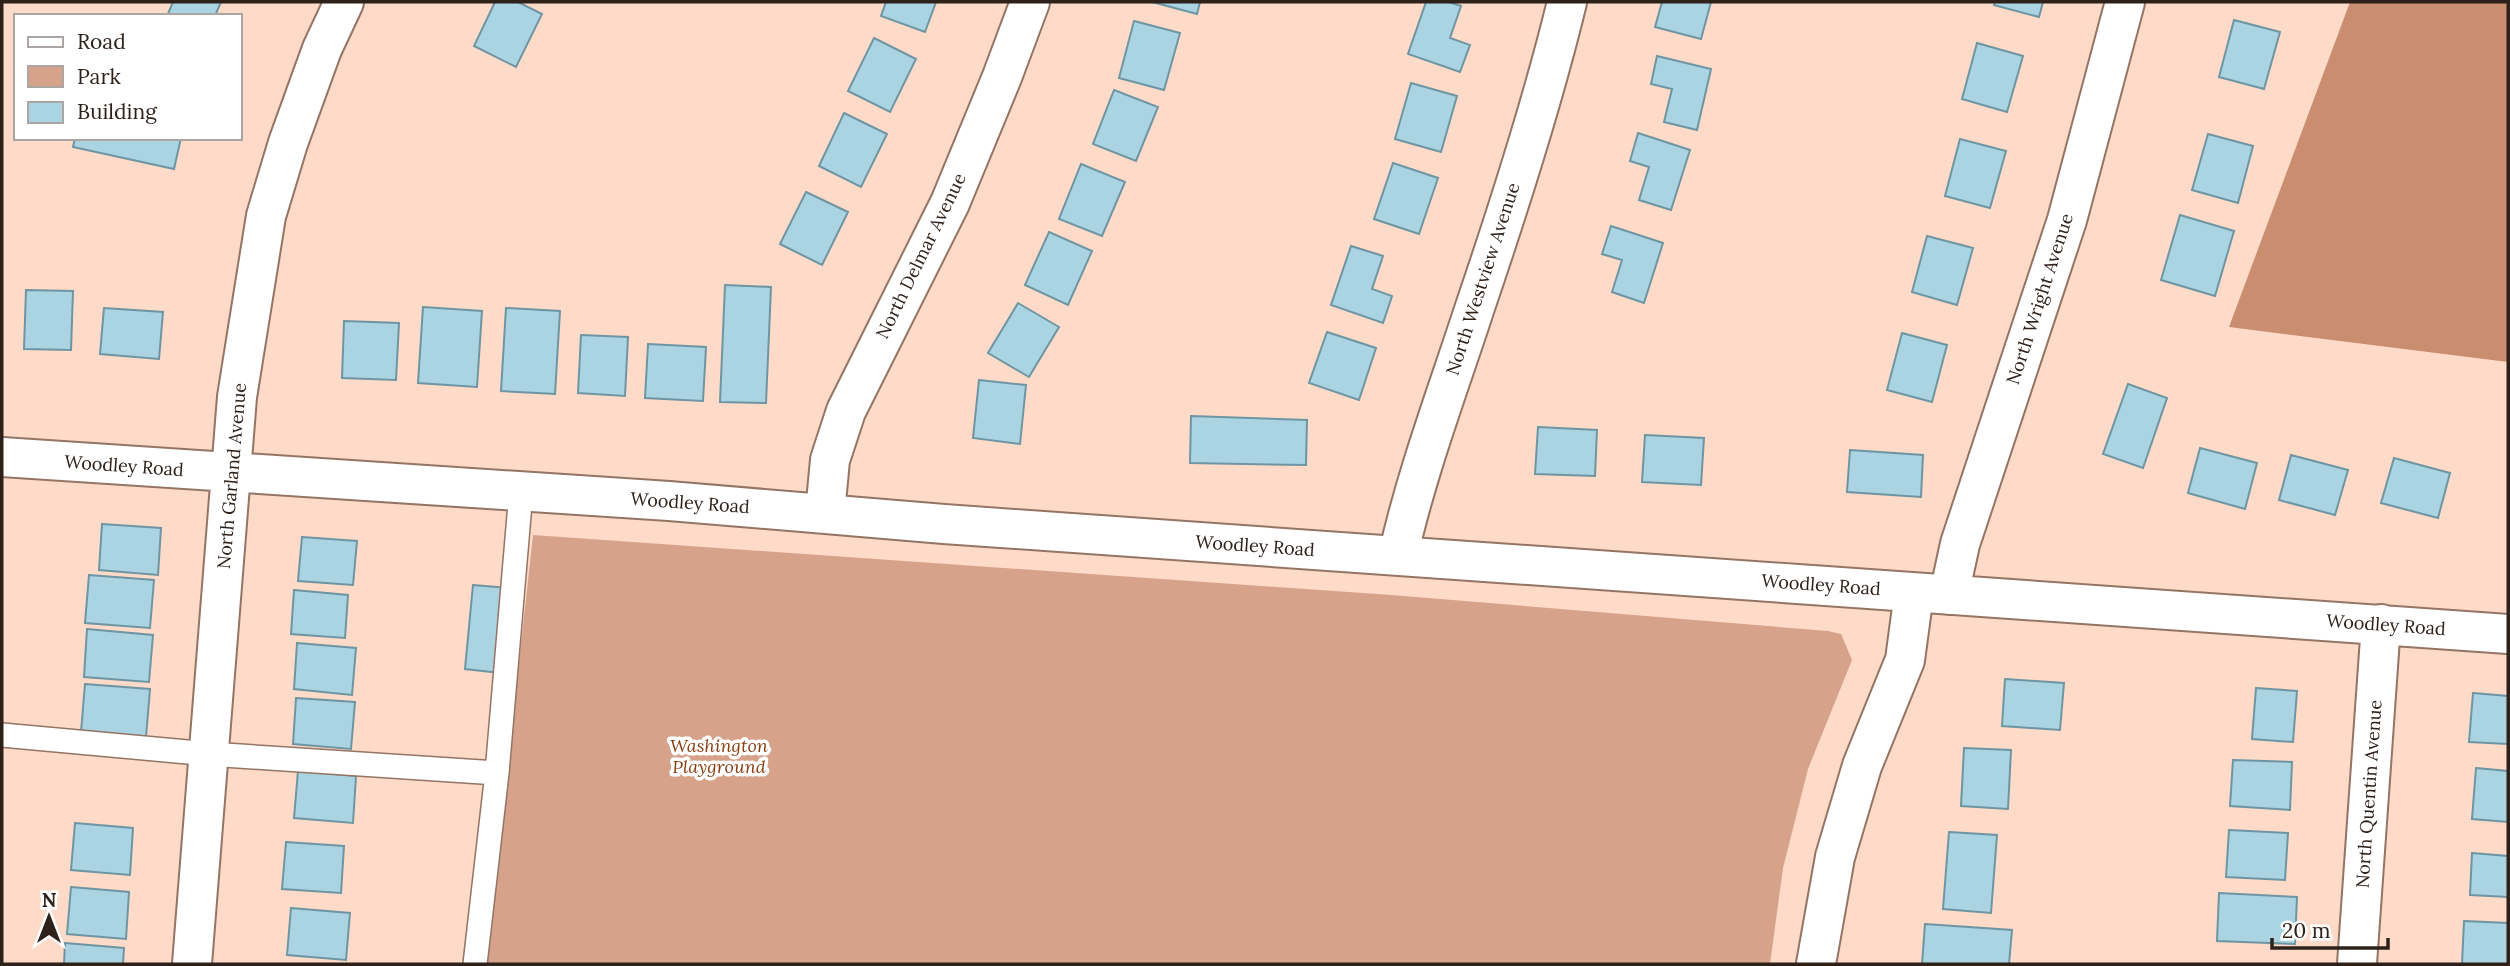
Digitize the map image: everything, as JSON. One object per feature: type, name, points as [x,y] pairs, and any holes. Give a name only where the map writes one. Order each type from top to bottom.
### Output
[{"type":"street","name":"North Garland Avenue","points":[[192,964],[237,397],[266,216],[292,131],[322,49],[344,2]]},
{"type":"street","name":"North Delmar Avenue","points":[[825,513],[830,460],[846,411],[950,203],[1030,2]]},
{"type":"street","name":"North Westview Avenue","points":[[1398,556],[1411,496],[1483,285],[1553,59],[1567,2]]},
{"type":"street","name":"North Wright Avenue","points":[[1816,964],[1835,857],[1862,766],[1931,594],[1960,544],[2067,220],[2125,2]]},
{"type":"street","name":"Woodley Road","points":[[2,457],[825,513],[944,524],[2508,634]]},
{"type":"street","name":"North Quentin Avenue","points":[[2357,964],[2381,624]]},
{"type":"lane","points":[[475,964],[497,773],[521,492]]},
{"type":"lane","points":[[2,735],[209,754],[497,773]]},
{"type":"green space","name":"Washington Playground","points":[[533,535],[1391,595],[1828,631],[1841,634],[1852,660],[1808,769],[1783,868],[1770,964],[486,964]]},
{"type":"shaded area","points":[[2350,2],[2508,2],[2508,362],[2229,327]]},
{"type":"building","points":[[173,2],[221,2],[216,14],[168,14]]},
{"type":"building","points":[[495,2],[518,2],[542,14],[516,67],[474,46]]},
{"type":"building","points":[[886,2],[936,2],[925,32],[881,16]]},
{"type":"building","points":[[1152,2],[1200,2],[1197,14]]},
{"type":"building","points":[[1426,2],[1449,2],[1461,6],[1450,38],[1470,45],[1460,72],[1408,54]]},
{"type":"building","points":[[1662,2],[1711,2],[1701,39],[1655,27]]},
{"type":"building","points":[[1995,2],[2043,2],[2039,17],[1994,5]]},
{"type":"building","points":[[2234,20],[2280,32],[2264,89],[2219,77]]},
{"type":"building","points":[[1134,21],[1180,33],[1164,90],[1119,78]]},
{"type":"building","points":[[874,38],[916,59],[890,112],[848,91]]},
{"type":"building","points":[[1977,43],[2023,56],[2007,112],[1962,99]]},
{"type":"building","points":[[1657,56],[1711,69],[1697,130],[1664,122],[1672,89],[1651,84]]},
{"type":"building","points":[[1411,83],[1457,96],[1441,152],[1395,139]]},
{"type":"building","points":[[1114,90],[1158,107],[1136,161],[1093,144]]},
{"type":"building","points":[[844,113],[887,134],[861,187],[819,166]]},
{"type":"building","points":[[1638,133],[1690,150],[1671,210],[1639,200],[1649,167],[1630,161]]},
{"type":"building","points":[[2208,134],[2253,146],[2238,203],[2192,190]]},
{"type":"building","points":[[1960,139],[2006,151],[1990,208],[1945,196]]},
{"type":"building","points":[[75,140],[181,140],[174,169],[73,147]]},
{"type":"building","points":[[1393,163],[1438,178],[1419,234],[1374,219]]},
{"type":"building","points":[[1081,164],[1125,182],[1102,236],[1059,219]]},
{"type":"building","points":[[806,192],[848,212],[822,265],[780,244]]},
{"type":"building","points":[[2180,215],[2234,231],[2215,296],[2161,280]]},
{"type":"building","points":[[1611,226],[1663,243],[1644,303],[1612,292],[1622,260],[1602,254]]},
{"type":"building","points":[[1049,232],[1092,251],[1068,305],[1025,285]]},
{"type":"building","points":[[1927,236],[1973,248],[1957,305],[1912,292]]},
{"type":"building","points":[[1351,246],[1383,256],[1372,289],[1392,296],[1383,323],[1331,305]]},
{"type":"building","points":[[725,285],[771,287],[766,403],[720,402]]},
{"type":"building","points":[[26,290],[73,291],[71,350],[24,349]]},
{"type":"building","points":[[1018,303],[1059,327],[1029,377],[988,353]]},
{"type":"building","points":[[423,307],[482,311],[477,387],[418,383]]},
{"type":"building","points":[[104,308],[163,312],[159,359],[100,354]]},
{"type":"building","points":[[506,308],[560,311],[555,394],[501,391]]},
{"type":"building","points":[[344,321],[399,323],[396,380],[342,378]]},
{"type":"building","points":[[1327,332],[1376,348],[1359,400],[1309,383]]},
{"type":"building","points":[[1902,333],[1947,345],[1932,402],[1887,390]]},
{"type":"building","points":[[581,335],[628,337],[625,396],[578,393]]},
{"type":"building","points":[[648,344],[706,347],[703,401],[645,398]]},
{"type":"building","points":[[979,380],[1026,385],[1020,444],[973,438]]},
{"type":"building","points":[[2128,384],[2167,398],[2143,468],[2103,454]]},
{"type":"building","points":[[1191,416],[1307,420],[1306,465],[1190,463]]},
{"type":"building","points":[[1538,427],[1597,430],[1595,476],[1535,474]]},
{"type":"building","points":[[1645,435],[1704,438],[1701,485],[1642,482]]},
{"type":"building","points":[[2200,448],[2257,463],[2245,509],[2188,493]]},
{"type":"building","points":[[1850,450],[1923,455],[1921,497],[1847,492]]},
{"type":"building","points":[[2291,455],[2348,470],[2335,515],[2279,500]]},
{"type":"building","points":[[2394,458],[2450,473],[2438,518],[2381,503]]},
{"type":"building","points":[[102,524],[161,528],[158,575],[99,570]]},
{"type":"building","points":[[302,537],[357,541],[353,585],[298,581]]},
{"type":"building","points":[[89,575],[154,580],[150,628],[85,623]]},
{"type":"building","points":[[473,585],[508,588],[500,673],[465,669]]},
{"type":"building","points":[[294,590],[348,595],[345,638],[291,634]]},
{"type":"building","points":[[87,629],[153,635],[149,682],[84,677]]},
{"type":"building","points":[[297,643],[356,648],[352,695],[294,689]]},
{"type":"building","points":[[2005,679],[2064,683],[2060,730],[2002,726]]},
{"type":"building","points":[[85,684],[150,689],[146,737],[81,732]]},
{"type":"building","points":[[2256,688],[2297,691],[2293,742],[2252,739]]},
{"type":"building","points":[[2473,693],[2508,696],[2508,744],[2469,742]]},
{"type":"building","points":[[296,698],[355,702],[351,749],[293,744]]},
{"type":"building","points":[[1964,748],[2011,750],[2008,809],[1961,806]]},
{"type":"building","points":[[2233,760],[2292,762],[2290,810],[2230,806]]},
{"type":"building","points":[[2476,768],[2508,771],[2508,822],[2472,819]]},
{"type":"building","points":[[298,771],[356,776],[353,823],[294,818]]},
{"type":"building","points":[[75,823],[133,828],[130,875],[71,870]]},
{"type":"building","points":[[2229,830],[2288,833],[2285,880],[2226,877]]},
{"type":"building","points":[[1949,832],[1997,835],[1991,913],[1943,909]]},
{"type":"building","points":[[286,842],[344,846],[341,893],[282,889]]},
{"type":"building","points":[[2472,853],[2508,856],[2508,897],[2470,895]]},
{"type":"building","points":[[71,887],[129,892],[126,939],[67,934]]},
{"type":"building","points":[[2219,893],[2297,897],[2295,944],[2217,941]]},
{"type":"building","points":[[291,908],[350,913],[346,960],[287,955]]},
{"type":"building","points":[[2464,921],[2508,923],[2508,964],[2462,964]]},
{"type":"building","points":[[1925,924],[2012,930],[2009,964],[1922,964]]},
{"type":"building","points":[[65,943],[124,948],[123,964],[64,964]]}]
